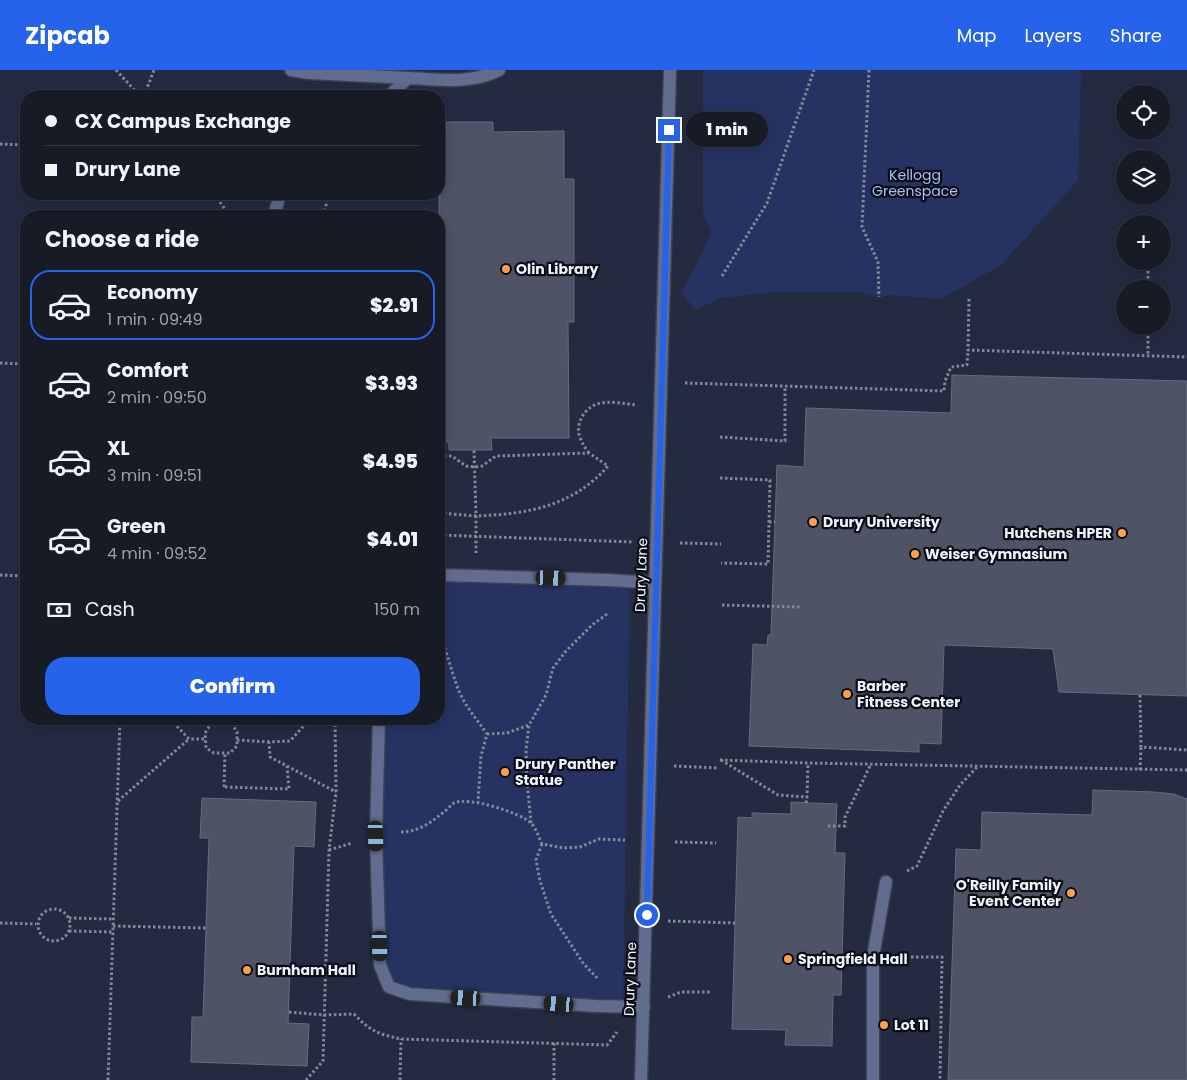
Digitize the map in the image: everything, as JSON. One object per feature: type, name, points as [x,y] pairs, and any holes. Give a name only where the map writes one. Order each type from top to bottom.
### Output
[{"type":"street","points":[[292,70],[309,73],[462,80],[486,77],[499,70]]},
{"type":"street","name":"Drury Lane","points":[[641,1080],[670,70]]},
{"type":"street","points":[[395,90],[408,78]]},
{"type":"street","points":[[445,575],[655,583]]},
{"type":"street","points":[[379,725],[376,836],[380,965],[389,987],[410,994],[596,1006],[644,1007]]},
{"type":"street","points":[[873,1080],[873,957],[886,882]]},
{"type":"path","points":[[116,70],[134,90]]},
{"type":"path","points":[[146,90],[154,70]]},
{"type":"path","points":[[722,276],[767,203],[814,70]]},
{"type":"path","points":[[869,70],[862,226],[878,262],[879,297]]},
{"type":"path","points":[[0,144],[20,145]]},
{"type":"path","points":[[681,383],[944,391],[945,381],[951,367],[967,365],[969,299]]},
{"type":"path","points":[[1148,335],[1148,355]]},
{"type":"path","points":[[968,350],[1187,357]]},
{"type":"path","points":[[0,363],[20,364]]},
{"type":"path","points":[[720,437],[785,441],[785,386]]},
{"type":"path","points":[[445,513],[476,516],[523,512],[542,508],[585,488],[608,466],[590,454],[580,438],[579,426],[582,416],[598,404],[638,405]]},
{"type":"path","points":[[474,450],[476,576]]},
{"type":"path","points":[[445,456],[452,456],[466,466],[482,466],[496,456],[590,454]]},
{"type":"path","points":[[720,478],[770,480],[768,564],[722,563]]},
{"type":"path","points":[[769,522],[775,522]]},
{"type":"path","points":[[445,536],[634,542]]},
{"type":"path","points":[[680,543],[721,544]]},
{"type":"path","points":[[0,575],[20,576]]},
{"type":"path","points":[[722,605],[800,607]]},
{"type":"path","points":[[597,978],[583,963],[551,914],[540,881],[536,860],[542,844],[531,823],[526,750],[529,725],[546,695],[553,668],[566,651],[592,625],[607,614]]},
{"type":"path","points":[[445,649],[456,685],[467,708],[487,734]]},
{"type":"path","points":[[1140,695],[1140,770]]},
{"type":"path","points":[[108,1080],[120,725]]},
{"type":"path","points":[[176,725],[189,739]]},
{"type":"path","points":[[210,725],[205,733],[206,748],[214,753],[230,753],[237,746],[237,732],[233,725]]},
{"type":"path","points":[[237,740],[290,741],[305,725]]},
{"type":"path","points":[[306,1080],[323,1061],[329,850],[336,792],[335,725]]},
{"type":"path","points":[[487,734],[507,733],[529,725]]},
{"type":"path","points":[[478,802],[480,756],[487,734]]},
{"type":"path","points":[[117,801],[189,739],[205,739]]},
{"type":"path","points":[[269,742],[270,757],[336,792]]},
{"type":"path","points":[[1141,747],[1187,750]]},
{"type":"path","points":[[225,753],[224,786],[289,789],[287,766]]},
{"type":"path","points":[[807,797],[778,795],[720,760],[1187,770]]},
{"type":"path","points":[[806,803],[808,763]]},
{"type":"path","points":[[828,826],[845,826],[845,817],[871,764]]},
{"type":"path","points":[[651,766],[719,768]]},
{"type":"path","points":[[886,882],[917,866],[943,812],[960,785],[978,766]]},
{"type":"path","points":[[392,832],[411,832],[430,822],[455,803],[466,801],[478,802],[531,823]]},
{"type":"path","points":[[542,844],[564,848],[580,847],[600,839],[626,840]]},
{"type":"path","points":[[675,842],[716,843]]},
{"type":"path","points":[[329,850],[352,843]]},
{"type":"path","points":[[48,909],[59,909],[64,911],[68,918],[69,931],[62,939],[51,941],[42,936],[36,924],[40,916],[48,909]]},
{"type":"path","points":[[68,918],[113,919]]},
{"type":"path","points":[[668,921],[735,923]]},
{"type":"path","points":[[0,923],[36,924]]},
{"type":"path","points":[[113,926],[206,928]]},
{"type":"path","points":[[69,931],[113,932]]},
{"type":"path","points":[[873,957],[942,957],[940,1080]]},
{"type":"path","points":[[667,997],[681,992],[712,992]]},
{"type":"path","points":[[289,1012],[324,1015],[354,1014],[366,1027],[379,1034],[401,1039],[607,1045],[618,1031]]},
{"type":"path","points":[[400,1080],[401,1039]]},
{"type":"path","points":[[554,1043],[554,1080]]},
{"type":"shaded area","name":"Drury University","points":[[0,70],[1187,70],[1187,1080],[0,1080]]},
{"type":"green space","name":"Kellogg Greenspace","points":[[703,70],[1081,70],[1078,180],[1001,265],[941,299],[893,295],[879,297],[859,292],[775,292],[721,298],[695,310],[681,291],[693,272],[711,233],[703,212]]},
{"type":"green space","points":[[445,575],[630,582],[623,1007],[389,987],[380,965],[379,725],[445,725]]},
{"type":"building","name":"Olin Library","points":[[446,122],[493,122],[493,132],[564,131],[564,179],[574,179],[574,322],[568,322],[569,438],[491,438],[492,450],[449,450],[449,442],[445,442],[445,210],[439,210],[439,200],[445,200]]},
{"type":"building","points":[[952,375],[1187,381],[1187,696],[1059,692],[1053,649],[944,645],[941,744],[919,743],[919,752],[749,746],[753,644],[767,645],[768,635],[771,635],[777,465],[804,467],[806,408],[951,413]]},
{"type":"building","name":"O'Reilly Family Event Center","points":[[1093,790],[1154,792],[1174,794],[1187,799],[1187,1080],[948,1080],[956,849],[981,850],[982,812],[1092,815]]},
{"type":"building","name":"Burnham Hall","points":[[202,798],[316,802],[314,847],[294,846],[288,1023],[309,1024],[307,1066],[191,1062],[192,1017],[203,1017],[209,838],[200,838]]},
{"type":"building","name":"Springfield Hall","points":[[791,802],[837,804],[835,853],[845,853],[841,995],[833,995],[832,1046],[785,1045],[786,1030],[732,1029],[738,817],[752,818],[752,813],[791,814]]},
{"type":"place","name":"Olin Library","points":[[506,269]]},
{"type":"place","name":"Drury University","points":[[813,522]]},
{"type":"place","name":"Hutchens HPER","points":[[1122,533]]},
{"type":"place","name":"Weiser Gymnasium","points":[[915,554]]},
{"type":"place","name":"Barber Fitness Center","points":[[847,694]]},
{"type":"place","name":"Drury Panther Statue","points":[[505,772]]},
{"type":"place","name":"O'Reilly Family Event Center","points":[[1071,893]]},
{"type":"place","name":"Springfield Hall","points":[[788,959]]},
{"type":"place","name":"Burnham Hall","points":[[247,970]]},
{"type":"place","name":"Lot 11","points":[[884,1025]]},
{"type":"route","points":[[647,915],[669,130]]}]
